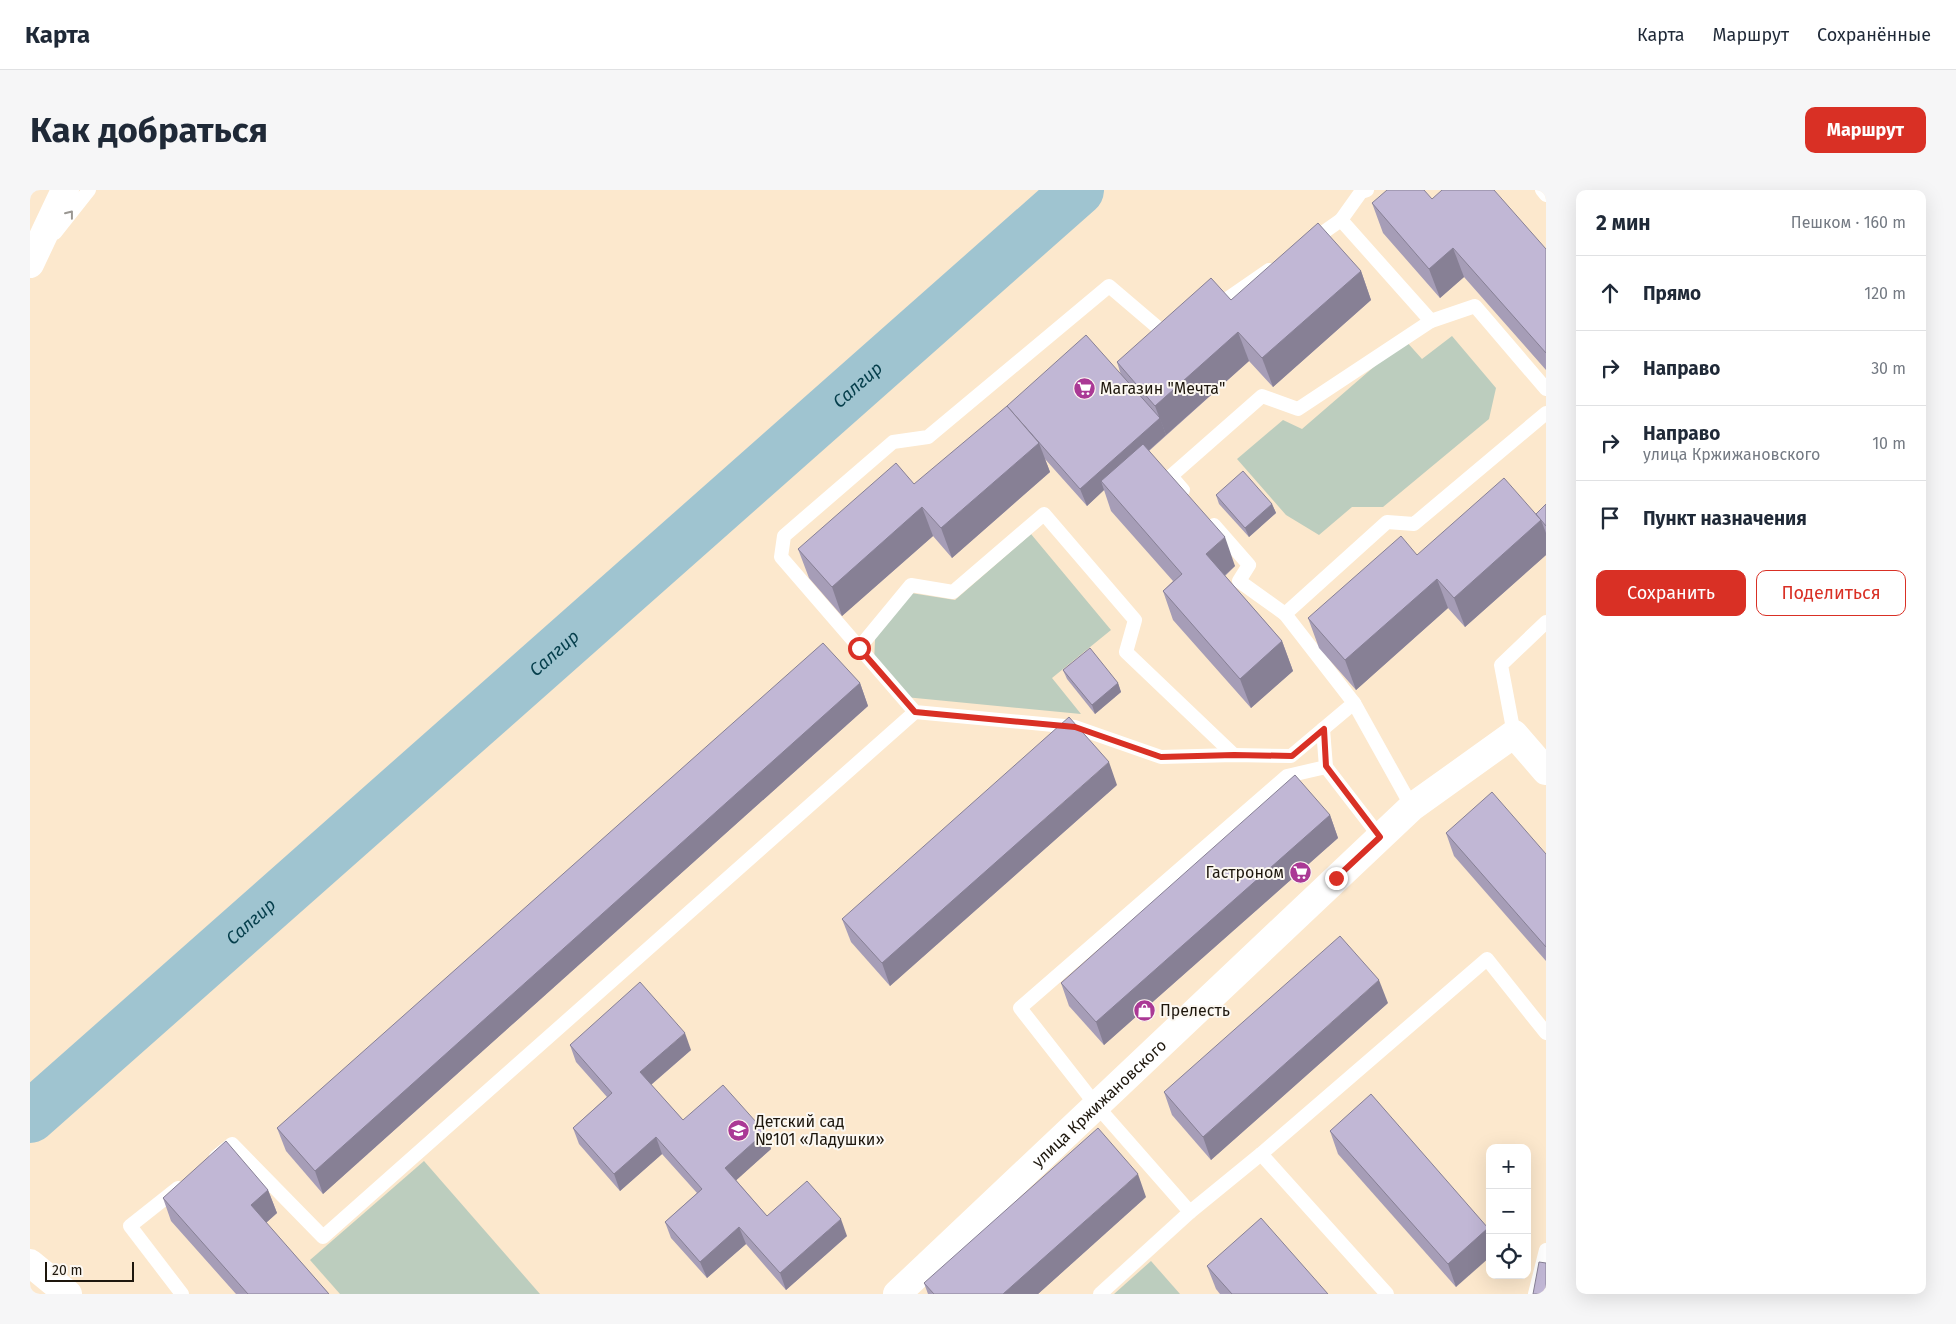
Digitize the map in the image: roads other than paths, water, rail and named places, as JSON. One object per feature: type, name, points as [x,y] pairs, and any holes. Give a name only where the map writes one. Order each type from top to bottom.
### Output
[{"type":"street","points":[[30,265],[65,190]]},
{"type":"street","points":[[1514,734],[1546,771]]},
{"type":"street","name":"улица Кржижановского","points":[[897,1294],[1412,807],[1514,734]]},
{"type":"street","points":[[30,1263],[68,1294]]},
{"type":"lane","points":[[30,265],[89,190]]},
{"type":"lane","points":[[1300,248],[1341,220],[1361,192],[1367,190]]},
{"type":"lane","points":[[1542,190],[1546,195]]},
{"type":"lane","points":[[1341,220],[1431,321]]},
{"type":"lane","points":[[1202,316],[1283,260]]},
{"type":"lane","points":[[1185,328],[1169,339],[1109,286],[928,437],[893,442],[784,536],[781,557],[915,712],[1075,727],[1161,757],[1292,756],[1354,703]]},
{"type":"lane","points":[[1190,498],[1170,476],[1262,396],[1298,409],[1431,321],[1475,306],[1546,389]]},
{"type":"lane","points":[[1285,614],[1387,522],[1414,524],[1546,412]]},
{"type":"lane","points":[[1203,513],[1249,565],[1238,581],[1285,614],[1354,703],[1412,807]]},
{"type":"lane","points":[[859,648],[911,585],[953,592],[1044,514],[1135,620],[1126,652],[1234,755]]},
{"type":"lane","points":[[1514,734],[1501,665],[1546,622]]},
{"type":"lane","points":[[203,1167],[232,1144],[323,1237],[915,712]]},
{"type":"lane","points":[[1324,729],[1326,766],[1380,837]]},
{"type":"lane","points":[[1190,1212],[1096,1106],[1020,1008],[1287,776],[1326,766]]},
{"type":"lane","points":[[1100,1294],[1190,1212],[1261,1154],[1487,959],[1546,1033]]},
{"type":"lane","points":[[1261,1154],[1387,1294]]},
{"type":"lane","points":[[182,1294],[130,1226],[188,1179]]},
{"type":"lane","points":[[1535,1294],[1546,1250]]},
{"type":"waterway","name":"Салгир","points":[[30,1117],[1078,190]]},
{"type":"place","name":"Магазин \"Мечта\"","points":[[1084,388]]},
{"type":"place","name":"Гастроном","points":[[1300,872]]},
{"type":"place","name":"Прелесть","points":[[1144,1010]]},
{"type":"place","name":"Детский сад №101 «Ладушки»","points":[[739,1130]]}]
